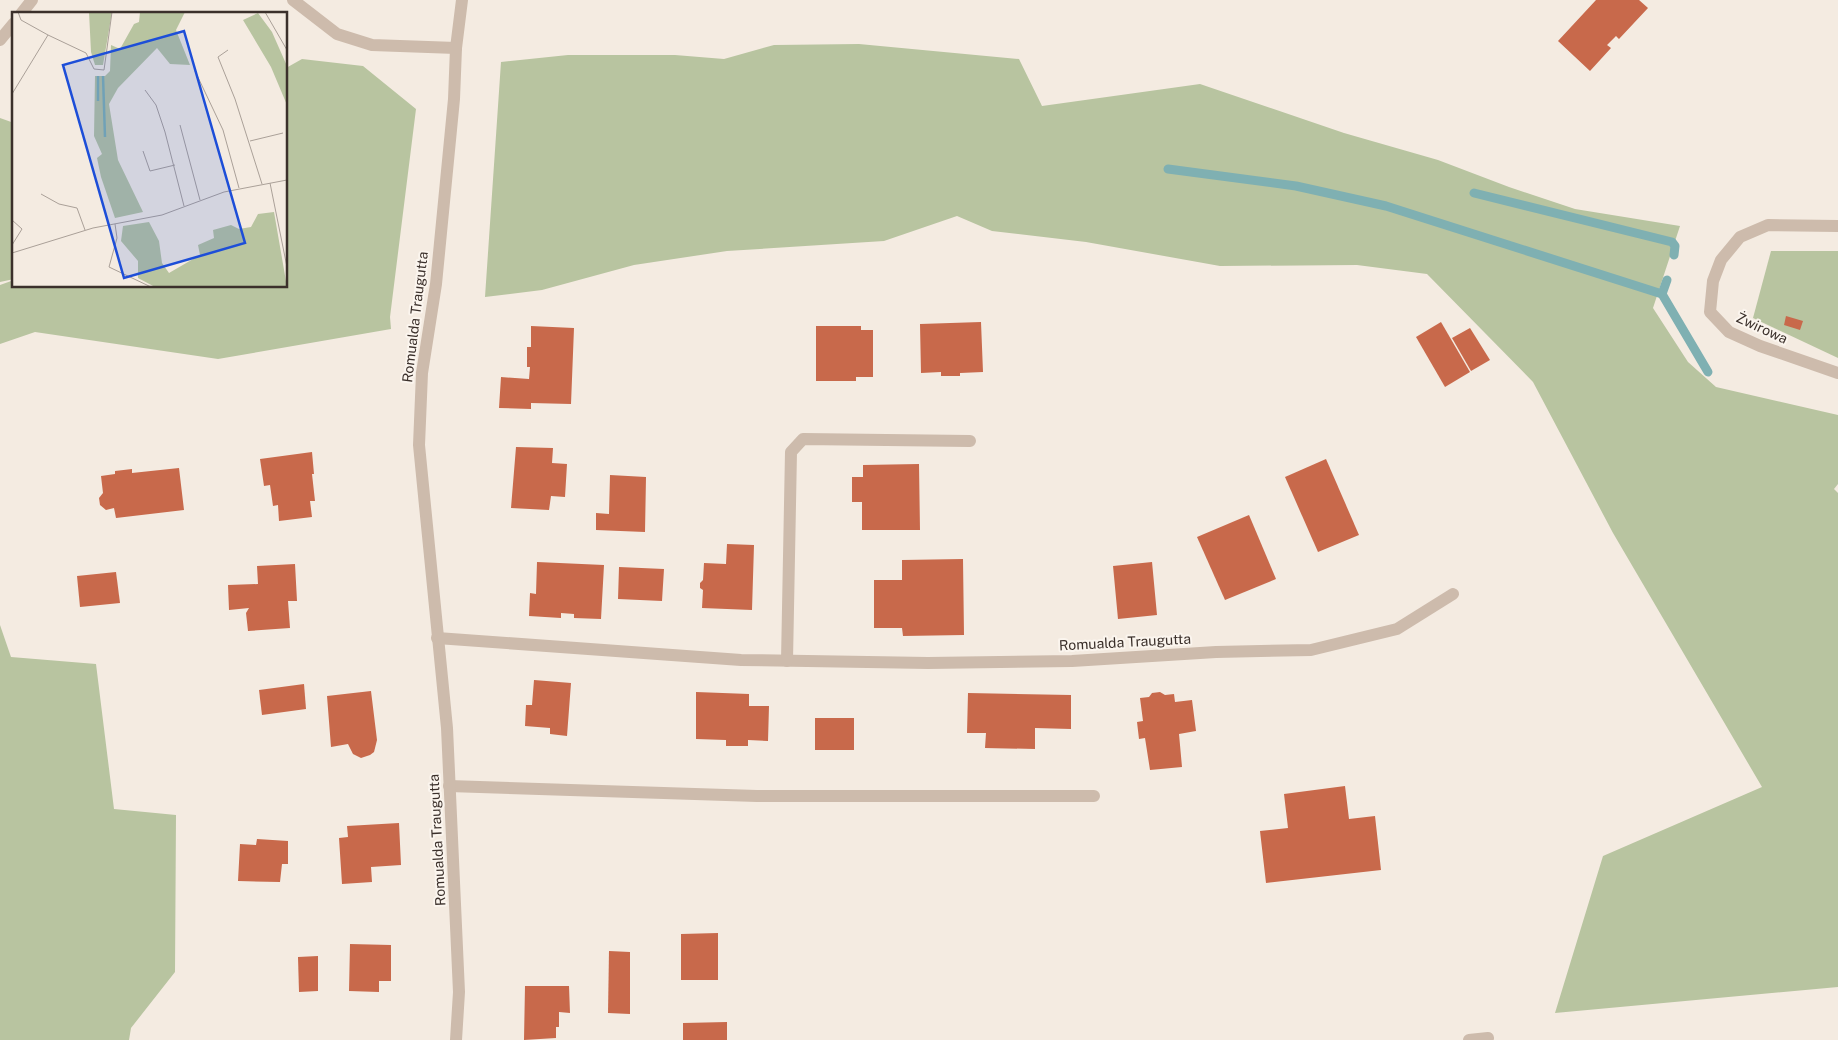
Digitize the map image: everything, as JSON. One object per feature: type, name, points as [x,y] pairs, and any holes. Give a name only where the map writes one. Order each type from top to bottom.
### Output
[{"type":"street","points":[[23,12],[32,0]]},
{"type":"street","points":[[294,0],[337,34],[372,46],[456,48]]},
{"type":"street","name":"Romualda Traugutta","points":[[456,1040],[459,992],[447,728],[419,445],[422,372],[436,284],[454,99],[456,48],[462,0]]},
{"type":"street","points":[[0,40],[12,25]]},
{"type":"street","name":"Żwirowa","points":[[1838,226],[1768,225],[1740,237],[1721,260],[1713,281],[1710,312],[1729,332],[1760,346],[1838,373]]},
{"type":"street","points":[[787,661],[791,452],[803,439],[970,441]]},
{"type":"street","name":"Romualda Traugutta","points":[[438,638],[741,660],[928,663],[1072,661],[1216,652],[1310,650],[1398,629],[1453,594]]},
{"type":"street","points":[[449,786],[758,796],[1094,796]]},
{"type":"street","points":[[1469,1040],[1488,1038]]},
{"type":"green space","points":[[859,44],[1019,59],[1042,106],[1200,84],[1344,133],[1438,160],[1509,187],[1575,209],[1680,226],[1653,308],[1688,362],[1716,387],[1838,415],[1838,484],[1834,489],[1838,493],[1838,987],[1555,1013],[1603,856],[1762,787],[1613,533],[1533,382],[1427,274],[1357,265],[1220,266],[1086,242],[992,231],[957,216],[884,241],[727,251],[634,265],[542,290],[485,297],[501,62],[568,55],[675,55],[724,59],[774,45]]},
{"type":"green space","points":[[302,59],[363,66],[416,109],[390,317],[391,329],[218,359],[35,332],[0,344],[0,285],[12,281],[12,288],[288,288],[288,67]]},
{"type":"green space","points":[[0,118],[12,122],[12,279],[0,282]]},
{"type":"green space","points":[[1771,251],[1838,251],[1838,358],[1753,318]]},
{"type":"green space","points":[[0,625],[11,657],[96,664],[114,809],[176,815],[175,972],[131,1028],[129,1040],[0,1040]]},
{"type":"building","points":[[1596,0],[1639,0],[1648,8],[1619,39],[1616,36],[1607,45],[1611,48],[1590,71],[1558,41]]},
{"type":"building","points":[[1786,316],[1803,321],[1800,330],[1784,325]]},
{"type":"building","points":[[981,322],[983,372],[960,373],[960,376],[941,376],[941,372],[921,373],[920,324]]},
{"type":"building","points":[[1441,322],[1470,372],[1445,387],[1416,337]]},
{"type":"building","points":[[531,326],[574,328],[571,404],[531,403],[531,409],[499,408],[501,377],[529,379],[530,367],[527,367],[527,347],[531,347]]},
{"type":"building","points":[[816,326],[861,326],[861,330],[873,330],[873,377],[856,377],[856,381],[816,381]]},
{"type":"building","points":[[1470,328],[1490,360],[1471,371],[1452,338]]},
{"type":"building","points":[[516,447],[553,448],[552,463],[567,464],[565,497],[551,496],[549,510],[511,508]]},
{"type":"building","points":[[312,452],[315,501],[310,501],[312,517],[279,521],[278,505],[273,506],[270,485],[264,486],[260,459]]},
{"type":"building","points":[[1326,459],[1359,535],[1318,552],[1285,477]]},
{"type":"building","points":[[919,464],[920,530],[862,530],[862,502],[852,502],[852,477],[863,477],[863,465]]},
{"type":"building","points":[[179,468],[184,510],[116,518],[114,508],[106,510],[100,505],[99,498],[103,493],[101,476],[115,474],[115,471],[132,469],[132,473]]},
{"type":"building","points":[[610,475],[646,477],[645,532],[596,530],[596,513],[609,514]]},
{"type":"building","points":[[1249,515],[1276,579],[1225,600],[1197,537]]},
{"type":"building","points":[[727,544],[754,545],[752,610],[702,608],[703,590],[700,588],[700,583],[703,580],[704,563],[726,564]]},
{"type":"building","points":[[963,559],[964,635],[903,636],[902,628],[874,628],[874,580],[902,580],[902,560]]},
{"type":"building","points":[[537,562],[604,565],[601,619],[574,618],[574,614],[561,613],[561,618],[529,616],[530,593],[536,594]]},
{"type":"building","points":[[1152,562],[1157,615],[1118,619],[1113,566]]},
{"type":"building","points":[[295,564],[297,601],[288,601],[290,628],[248,631],[246,613],[249,608],[229,610],[228,585],[258,584],[257,566]]},
{"type":"building","points":[[619,567],[664,569],[662,601],[618,599]]},
{"type":"building","points":[[116,572],[120,603],[80,607],[77,576]]},
{"type":"building","points":[[534,680],[571,683],[567,736],[550,734],[550,728],[525,726],[526,705],[532,705]]},
{"type":"building","points":[[304,684],[306,709],[262,715],[259,690]]},
{"type":"building","points":[[371,691],[377,740],[374,752],[361,758],[353,754],[348,744],[331,747],[327,696]]},
{"type":"building","points":[[696,692],[749,694],[749,706],[769,706],[768,741],[748,740],[748,746],[726,746],[726,740],[696,739]]},
{"type":"building","points":[[1160,692],[1165,695],[1174,694],[1175,702],[1192,700],[1196,731],[1179,734],[1182,767],[1150,770],[1145,738],[1139,739],[1137,722],[1143,721],[1140,698],[1149,697],[1152,693]]},
{"type":"building","points":[[968,693],[1071,695],[1071,729],[1035,728],[1035,749],[985,748],[986,733],[967,733]]},
{"type":"building","points":[[815,718],[854,718],[854,750],[815,750]]},
{"type":"building","points":[[1345,786],[1349,819],[1375,816],[1381,870],[1266,883],[1260,831],[1288,828],[1284,794]]},
{"type":"building","points":[[399,823],[401,865],[371,867],[372,882],[342,884],[339,838],[348,837],[347,826]]},
{"type":"building","points":[[257,839],[288,841],[288,864],[282,864],[280,882],[238,881],[240,844],[256,845]]},
{"type":"building","points":[[718,933],[718,980],[681,980],[681,934]]},
{"type":"building","points":[[350,944],[391,945],[391,981],[379,981],[379,992],[349,991]]},
{"type":"building","points":[[609,951],[630,952],[630,1014],[608,1013]]},
{"type":"building","points":[[318,956],[318,991],[299,992],[298,957]]},
{"type":"building","points":[[525,986],[569,986],[570,1013],[559,1012],[559,1027],[556,1027],[556,1038],[524,1040]]},
{"type":"building","points":[[727,1022],[727,1040],[683,1040],[683,1023]]},
{"type":"waterway","points":[[1168,169],[1296,186],[1386,206],[1662,294]]},
{"type":"waterway","points":[[1474,193],[1672,242],[1675,246],[1674,255]]},
{"type":"waterway","points":[[1667,280],[1662,294],[1708,372]]}]
